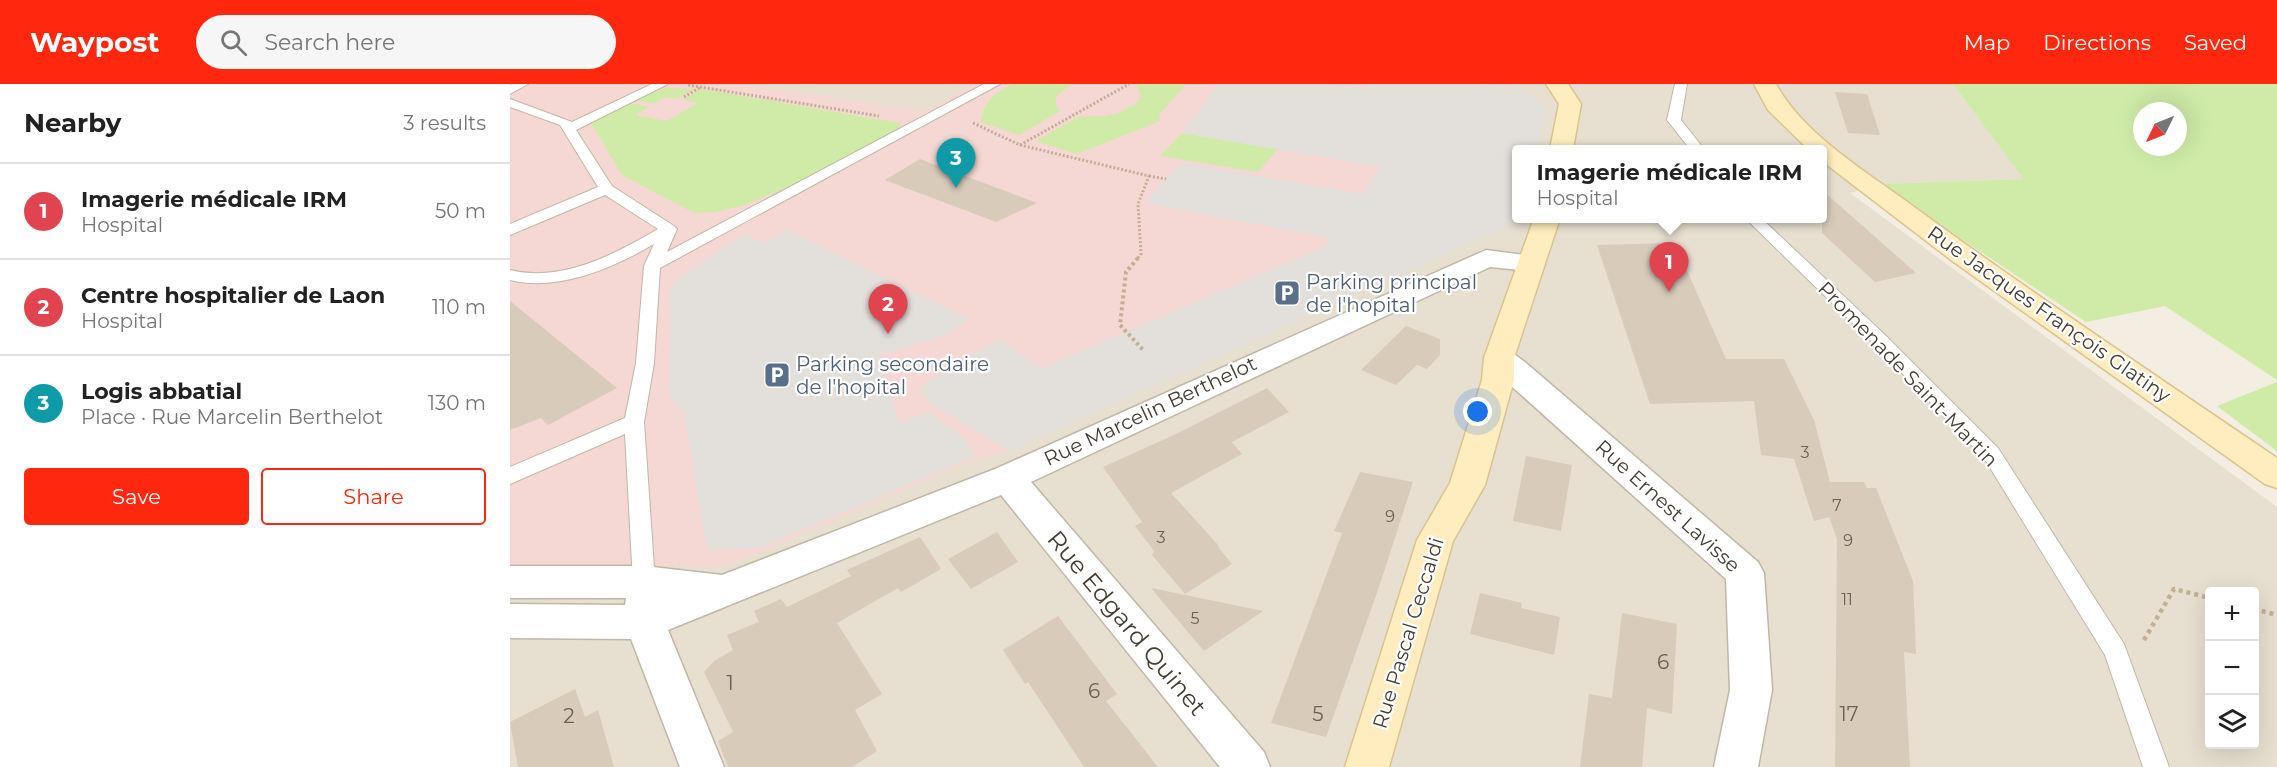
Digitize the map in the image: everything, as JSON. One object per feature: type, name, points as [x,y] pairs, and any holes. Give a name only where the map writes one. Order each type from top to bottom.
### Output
[{"type":"street","points":[[1557,84],[1570,104],[1563,145]]},
{"type":"street","name":"Rue Jacques François Glatiny","points":[[1765,84],[1776,105],[1817,145]]},
{"type":"street","name":"Rue Jacques François Glatiny","points":[[1827,154],[1961,254],[2277,475]]},
{"type":"street","points":[[1530,263],[1545,223]]},
{"type":"street","name":"Rue Marcelin Berthelot","points":[[510,621],[725,591],[1006,478],[1486,258],[1530,263]]},
{"type":"street","name":"Rue Pascal Ceccaldi","points":[[1367,767],[1435,540],[1467,485],[1498,380],[1499,358],[1530,263]]},
{"type":"street","name":"Rue Ernest Lavisse","points":[[1499,358],[1745,573],[1751,690],[1736,767]]},
{"type":"street","name":"Rue Edgard Quinet","points":[[1006,478],[1248,767]]},
{"type":"street","name":"Rue Marcelin Berthelot","points":[[510,582],[644,602]]},
{"type":"street","points":[[644,602],[702,767]]},
{"type":"lane","points":[[510,90],[522,84]]},
{"type":"lane","points":[[569,128],[662,84]]},
{"type":"lane","points":[[652,266],[994,84]]},
{"type":"lane","points":[[1682,84],[1674,120],[1693,145]]},
{"type":"lane","points":[[510,103],[565,122],[606,189],[669,229]]},
{"type":"lane","points":[[510,230],[606,189]]},
{"type":"lane","name":"Promenade Saint-Martin","points":[[1756,223],[1878,338],[1991,453],[2116,651],[2156,767]]},
{"type":"lane","points":[[644,602],[634,422],[645,363],[652,266],[669,229]]},
{"type":"lane","points":[[510,275],[539,278],[577,271],[611,260],[669,229]]},
{"type":"lane","points":[[510,476],[634,422]]},
{"type":"path","points":[[682,84],[921,123]]},
{"type":"path","points":[[1020,144],[1129,84]]},
{"type":"path","points":[[679,99],[701,87]]},
{"type":"path","points":[[944,110],[1020,144],[1166,179]]},
{"type":"path","points":[[1144,351],[1120,325],[1126,272],[1141,254],[1138,204],[1149,176]]},
{"type":"path","points":[[2124,675],[2174,590],[2205,597]]},
{"type":"path","points":[[2259,610],[2277,615]]},
{"type":"shaded area","points":[[510,84],[1953,84],[2025,179],[1879,184],[1850,193],[2277,507],[2277,767],[510,767]]},
{"type":"shaded area","points":[[510,84],[738,84],[926,111],[973,84],[1510,84],[1547,107],[1539,145],[1512,145],[1513,223],[1009,451],[977,459],[725,567],[510,565]]},
{"type":"shaded area","name":"Parking principal de l'hopital","points":[[1219,84],[1324,84],[1365,88],[1368,84],[1480,84],[1518,88],[1547,107],[1539,145],[1512,145],[1513,223],[1009,451],[929,402],[919,388],[961,360],[1000,340],[1042,368],[1326,246],[1331,238],[1145,203],[1181,163],[1363,194],[1380,167],[1182,133]]},
{"type":"shaded area","name":"Parking secondaire de l'hopital","points":[[787,230],[969,319],[946,335],[879,355],[899,423],[929,412],[964,438],[976,456],[759,548],[707,550],[684,413],[669,395],[670,288],[684,274],[745,234],[763,243]]},
{"type":"green space","points":[[1012,84],[1074,84],[1056,98],[1055,102],[1060,111],[1019,135],[981,122],[984,109],[991,99]]},
{"type":"green space","points":[[1136,84],[1186,84],[1159,115],[1160,121],[1077,154],[1036,141],[1078,117],[1119,113],[1138,102],[1141,96]]},
{"type":"green space","points":[[1953,84],[2277,84],[2277,380],[2165,306],[2086,322],[1879,184],[2024,179]]},
{"type":"green space","points":[[665,88],[696,89],[676,99],[666,97],[653,104],[632,99]]},
{"type":"green space","points":[[701,89],[899,123],[900,128],[893,135],[791,186],[742,206],[715,212],[694,213],[622,175],[591,123],[626,102],[648,107],[636,115],[667,121],[698,103],[683,100]]},
{"type":"green space","points":[[1182,133],[1278,149],[1258,172],[1160,156]]},
{"type":"green space","points":[[2277,382],[2277,451],[2217,406]]},
{"type":"building","points":[[1835,92],[1867,94],[1880,135],[1848,133]]},
{"type":"building","points":[[920,159],[1037,203],[996,222],[885,180]]},
{"type":"building","points":[[1827,194],[1916,273],[1875,282],[1822,233],[1822,223],[1827,223]]},
{"type":"building","points":[[1675,243],[1726,359],[1784,359],[1814,420],[1830,482],[1864,482],[1867,488],[1876,488],[1913,581],[1916,654],[1904,652],[1910,767],[1835,767],[1837,539],[1829,517],[1814,521],[1794,459],[1761,455],[1754,401],[1650,404],[1597,245]]},
{"type":"building","points":[[510,301],[617,388],[548,425],[541,418],[510,430]]},
{"type":"building","points":[[1406,326],[1440,339],[1440,355],[1427,369],[1417,365],[1396,385],[1361,370]]},
{"type":"building","points":[[1267,388],[1289,412],[1232,442],[1242,454],[1171,493],[1219,546],[1232,564],[1185,594],[1152,555],[1154,551],[1135,526],[1142,522],[1103,467],[1176,434]]},
{"type":"building","points":[[1526,456],[1572,465],[1561,531],[1513,521]]},
{"type":"building","points":[[1360,472],[1413,482],[1326,737],[1271,723],[1342,533],[1334,531]]},
{"type":"building","points":[[997,532],[1018,562],[971,589],[948,559]]},
{"type":"building","points":[[920,537],[941,569],[901,592],[898,588],[837,623],[882,694],[855,710],[877,751],[852,767],[728,767],[718,741],[733,732],[704,672],[714,661],[733,650],[727,635],[759,622],[754,611],[781,599],[787,607],[851,576],[847,570]]},
{"type":"building","points":[[1151,588],[1263,611],[1204,651]]},
{"type":"building","points":[[1480,593],[1522,603],[1521,608],[1560,617],[1554,655],[1470,634]]},
{"type":"building","points":[[1622,613],[1677,624],[1672,714],[1647,708],[1642,767],[1580,767],[1589,694],[1612,698]]},
{"type":"building","points":[[1058,616],[1117,694],[1106,701],[1158,767],[1084,767],[1028,682],[1025,684],[1003,650]]},
{"type":"building","points":[[575,689],[585,717],[598,710],[614,767],[518,767],[510,722]]},
{"type":"place","name":"Logis abbatial","points":[[956,188]]},
{"type":"place","name":"Imagerie médicale IRM","points":[[1669,292]]},
{"type":"place","name":"Parking principal de l'hopital","points":[[1287,293]]},
{"type":"place","name":"Centre hospitalier de Laon","points":[[888,334]]},
{"type":"place","name":"Parking secondaire de l'hopital","points":[[777,375]]}]
